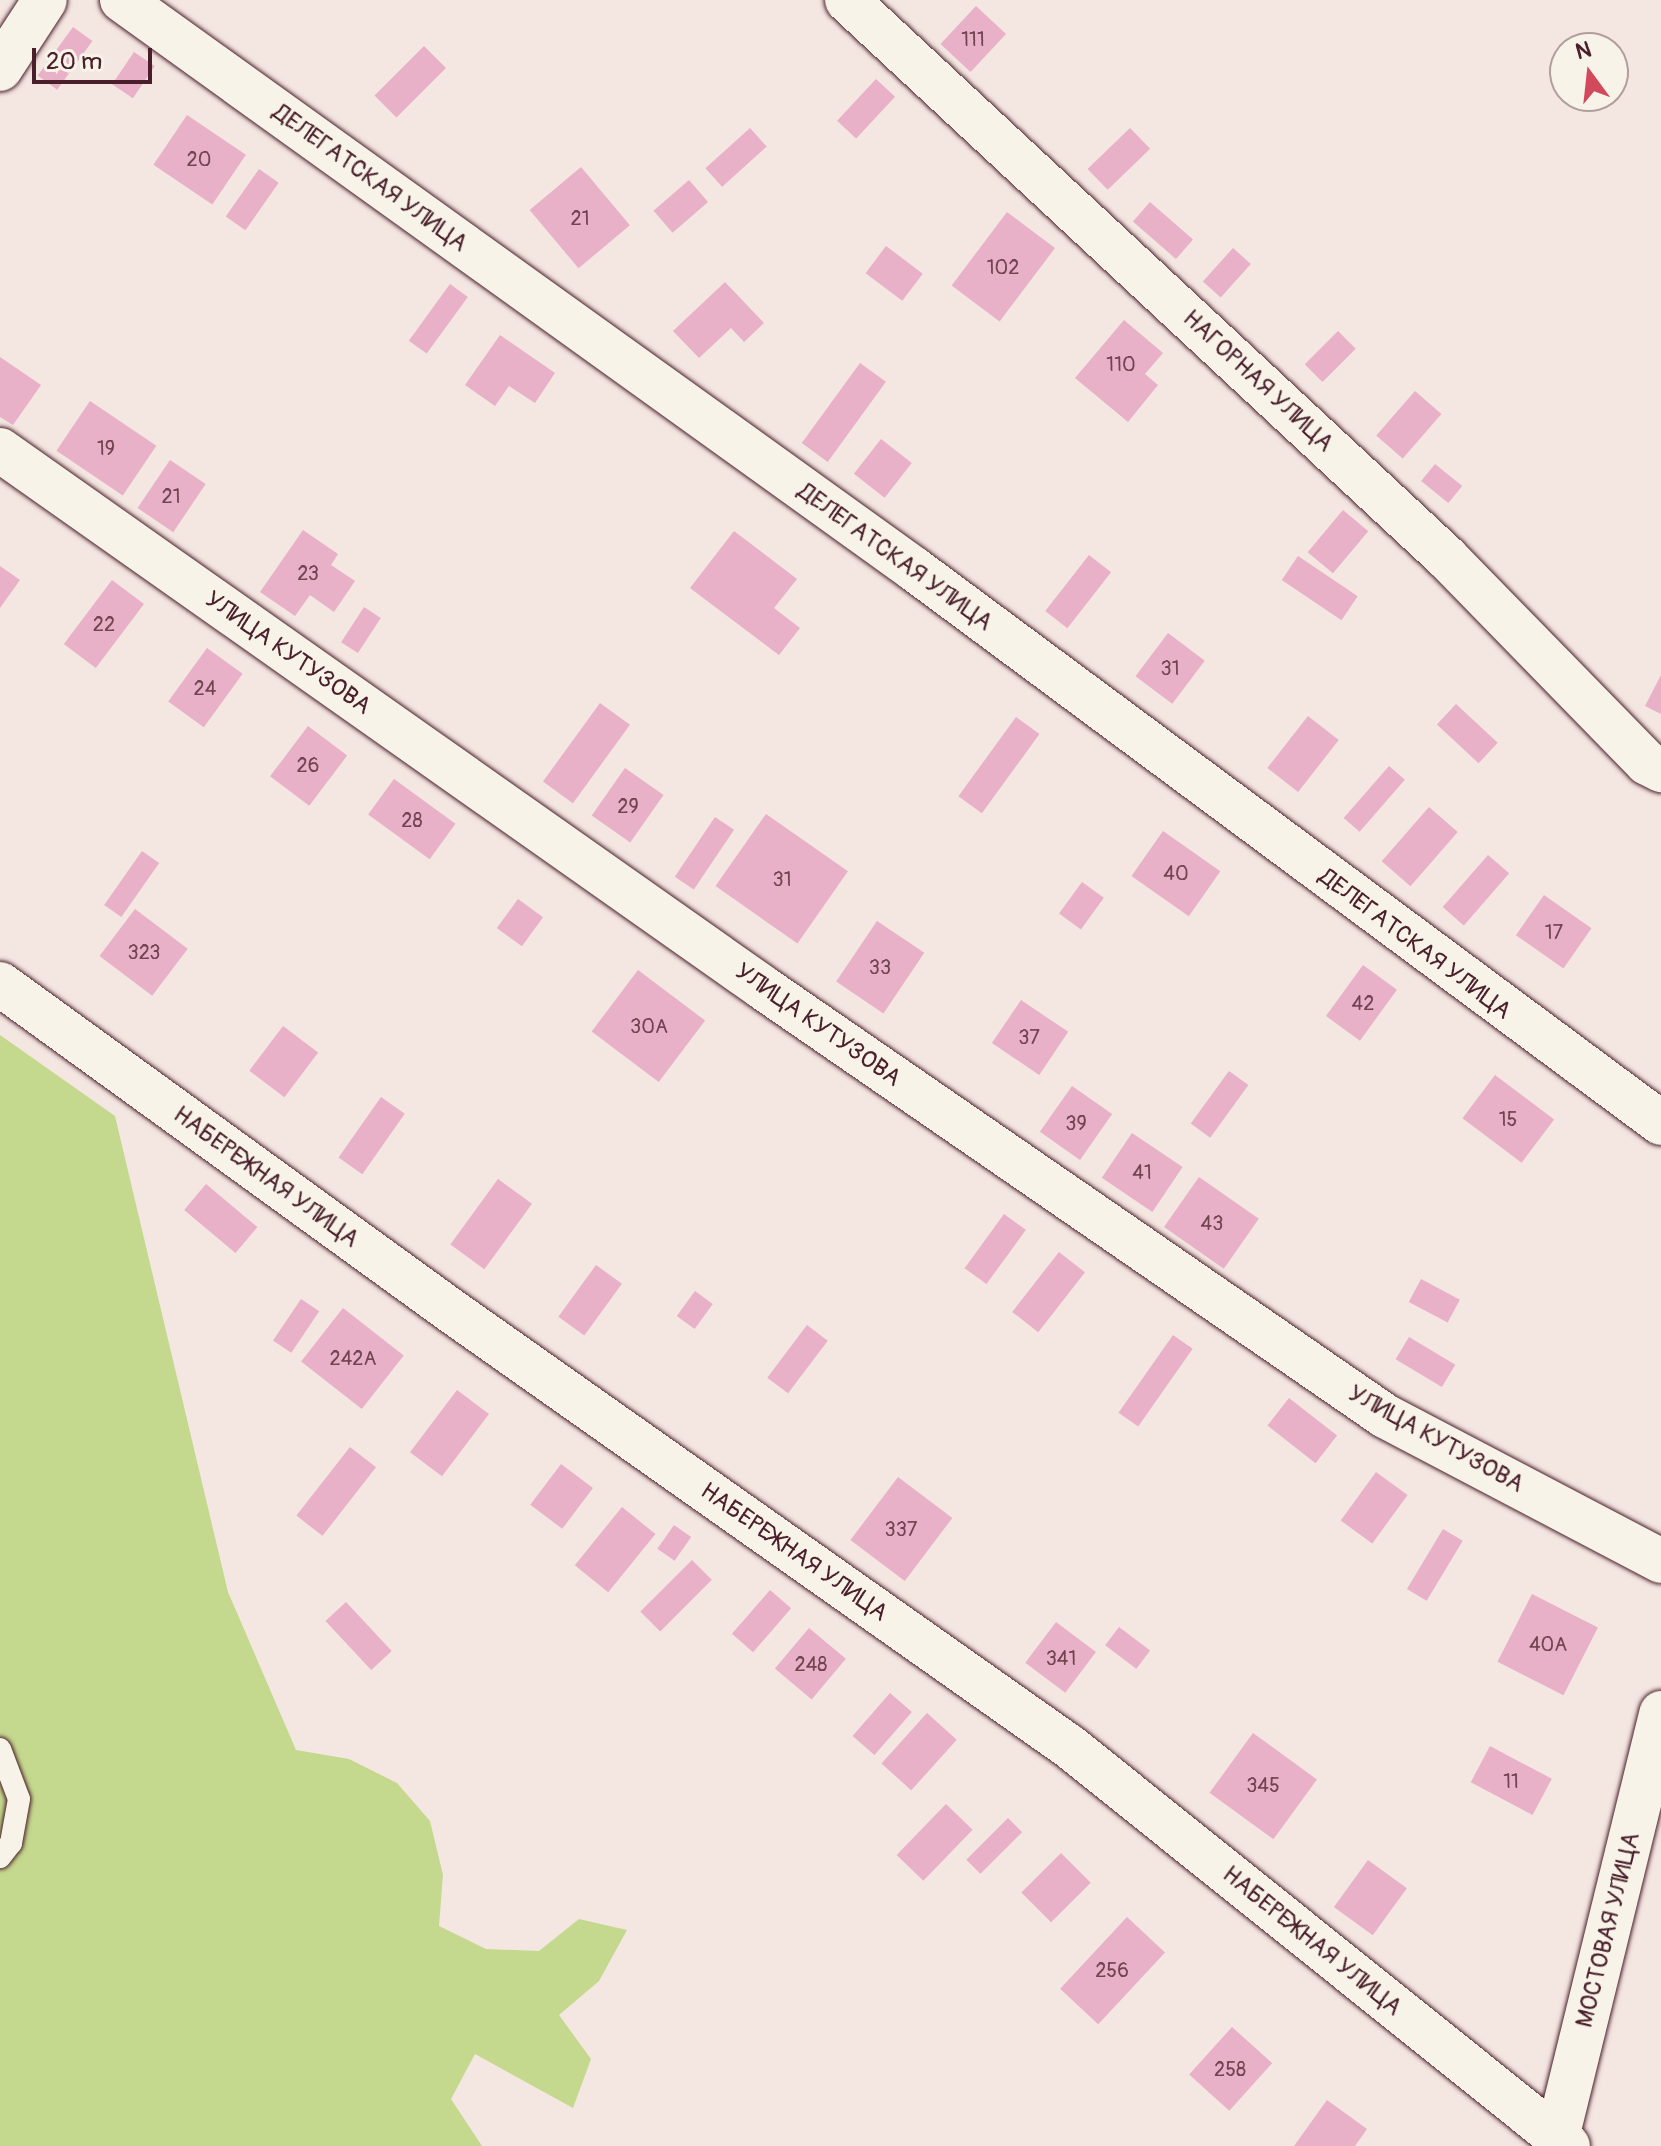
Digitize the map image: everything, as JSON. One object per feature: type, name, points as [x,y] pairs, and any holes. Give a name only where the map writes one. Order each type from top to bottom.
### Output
[{"type":"street","points":[[0,69],[45,0]]},
{"type":"street","name":"ДЕЛЕГАТСКАЯ УЛИЦА","points":[[122,0],[914,569],[1661,1123]]},
{"type":"street","name":"НАГОРНАЯ УЛИЦА","points":[[847,0],[1424,536],[1647,763],[1661,770]]},
{"type":"street","name":"УЛИЦА КУТУЗОВА","points":[[0,450],[775,996],[1385,1416],[1661,1561]]},
{"type":"street","name":"НАБЕРЕЖНАЯ УЛИЦА","points":[[0,984],[462,1319],[1070,1747],[1560,2143]]},
{"type":"street","name":"МОСТОВАЯ УЛИЦА","points":[[1560,2143],[1661,1713]]},
{"type":"lane","points":[[0,1749],[19,1799],[11,1843],[0,1857]]},
{"type":"green space","points":[[0,1035],[115,1116],[228,1592],[296,1750],[349,1759],[397,1783],[430,1821],[443,1875],[439,1926],[486,1949],[539,1951],[579,1919],[627,1930],[599,1981],[559,2015],[591,2059],[573,2108],[475,2054],[451,2099],[482,2146],[0,2146]]},
{"type":"building","points":[[976,6],[1006,34],[971,72],[941,44]]},
{"type":"building","points":[[73,27],[92,41],[57,90],[38,76]]},
{"type":"building","points":[[424,46],[446,68],[396,117],[375,95]]},
{"type":"building","points":[[134,52],[155,66],[133,98],[112,84]]},
{"type":"building","points":[[876,79],[895,97],[856,138],[837,121]]},
{"type":"building","points":[[187,115],[246,155],[212,204],[153,165]]},
{"type":"building","points":[[750,128],[767,147],[722,187],[705,168]]},
{"type":"building","points":[[1130,128],[1150,149],[1108,190],[1088,169]]},
{"type":"building","points":[[581,167],[630,225],[579,268],[530,210]]},
{"type":"building","points":[[259,169],[279,183],[245,230],[226,217]]},
{"type":"building","points":[[689,180],[708,202],[673,233],[654,211]]},
{"type":"building","points":[[1150,202],[1193,239],[1176,259],[1133,222]]},
{"type":"building","points":[[1007,212],[1055,248],[1000,322],[952,285]]},
{"type":"building","points":[[886,246],[923,274],[902,301],[866,273]]},
{"type":"building","points":[[1233,248],[1251,264],[1221,298],[1203,281]]},
{"type":"building","points":[[725,282],[764,323],[744,342],[731,328],[699,358],[673,331]]},
{"type":"building","points":[[450,284],[468,297],[427,354],[409,341]]},
{"type":"building","points":[[1124,320],[1163,353],[1145,374],[1158,385],[1128,422],[1075,378]]},
{"type":"building","points":[[1338,331],[1356,349],[1322,382],[1305,364]]},
{"type":"building","points":[[500,335],[555,373],[535,403],[509,386],[495,406],[465,385]]},
{"type":"building","points":[[0,357],[41,385],[13,425],[0,417]]},
{"type":"building","points":[[860,363],[886,382],[828,462],[802,443]]},
{"type":"building","points":[[1415,391],[1441,414],[1403,458],[1376,436]]},
{"type":"building","points":[[90,401],[156,446],[123,495],[56,451]]},
{"type":"building","points":[[881,439],[912,463],[885,498],[854,474]]},
{"type":"building","points":[[170,460],[206,484],[173,532],[138,508]]},
{"type":"building","points":[[1435,464],[1462,486],[1448,503],[1421,481]]},
{"type":"building","points":[[1343,510],[1368,531],[1333,573],[1308,552]]},
{"type":"building","points":[[303,530],[338,554],[331,565],[355,581],[334,612],[310,595],[295,616],[260,592]]},
{"type":"building","points":[[734,531],[797,579],[774,608],[800,628],[779,655],[690,588]]},
{"type":"building","points":[[1089,555],[1111,572],[1067,628],[1045,611]]},
{"type":"building","points":[[1298,556],[1358,596],[1341,620],[1282,580]]},
{"type":"building","points":[[0,566],[20,580],[0,608]]},
{"type":"building","points":[[112,580],[144,604],[96,668],[64,644]]},
{"type":"building","points":[[364,607],[381,618],[358,653],[341,642]]},
{"type":"building","points":[[1168,633],[1205,661],[1172,704],[1136,676]]},
{"type":"building","points":[[207,648],[243,674],[204,727],[168,701]]},
{"type":"building","points":[[1661,675],[1661,714],[1645,706]]},
{"type":"building","points":[[600,703],[630,725],[573,803],[543,781]]},
{"type":"building","points":[[1456,704],[1498,743],[1479,763],[1437,724]]},
{"type":"building","points":[[1308,716],[1339,740],[1298,792],[1267,768]]},
{"type":"building","points":[[1016,717],[1039,734],[982,813],[958,796]]},
{"type":"building","points":[[308,726],[347,755],[309,806],[270,776]]},
{"type":"building","points":[[1389,766],[1405,780],[1360,832],[1344,818]]},
{"type":"building","points":[[625,768],[664,795],[630,842],[592,816]]},
{"type":"building","points":[[394,779],[455,824],[430,859],[368,815]]},
{"type":"building","points":[[1429,807],[1458,832],[1410,886],[1382,861]]},
{"type":"building","points":[[766,814],[848,871],[797,943],[716,886]]},
{"type":"building","points":[[715,817],[734,830],[694,890],[675,877]]},
{"type":"building","points":[[1163,831],[1220,871],[1189,916],[1131,876]]},
{"type":"building","points":[[142,851],[159,863],[121,917],[104,905]]},
{"type":"building","points":[[1488,855],[1509,873],[1464,925],[1443,907]]},
{"type":"building","points":[[1082,882],[1104,898],[1081,929],[1059,914]]},
{"type":"building","points":[[1544,895],[1592,928],[1563,968],[1516,935]]},
{"type":"building","points":[[518,899],[543,917],[522,946],[497,928]]},
{"type":"building","points":[[135,909],[188,949],[152,996],[99,956]]},
{"type":"building","points":[[877,921],[924,953],[883,1013],[836,982]]},
{"type":"building","points":[[1363,965],[1397,990],[1360,1041],[1326,1016]]},
{"type":"building","points":[[638,970],[705,1021],[659,1082],[592,1031]]},
{"type":"building","points":[[1021,1000],[1068,1032],[1039,1075],[992,1043]]},
{"type":"building","points":[[283,1026],[318,1052],[284,1097],[249,1071]]},
{"type":"building","points":[[1229,1071],[1248,1085],[1210,1138],[1191,1124]]},
{"type":"building","points":[[1495,1075],[1554,1120],[1522,1163],[1463,1118]]},
{"type":"building","points":[[1072,1086],[1112,1114],[1080,1160],[1040,1132]]},
{"type":"building","points":[[381,1097],[405,1114],[362,1174],[339,1158]]},
{"type":"building","points":[[1132,1133],[1183,1167],[1152,1212],[1102,1178]]},
{"type":"building","points":[[1199,1177],[1259,1219],[1224,1269],[1164,1227]]},
{"type":"building","points":[[498,1179],[532,1204],[484,1269],[450,1245]]},
{"type":"building","points":[[206,1184],[257,1227],[235,1253],[184,1210]]},
{"type":"building","points":[[1004,1214],[1026,1230],[986,1284],[965,1268]]},
{"type":"building","points":[[1059,1252],[1085,1272],[1038,1332],[1012,1312]]},
{"type":"building","points":[[596,1265],[622,1284],[584,1336],[558,1317]]},
{"type":"building","points":[[1421,1279],[1460,1300],[1448,1323],[1409,1302]]},
{"type":"building","points":[[695,1291],[713,1304],[695,1329],[677,1316]]},
{"type":"building","points":[[301,1299],[319,1311],[291,1353],[273,1340]]},
{"type":"building","points":[[343,1308],[404,1355],[362,1409],[301,1362]]},
{"type":"building","points":[[807,1325],[828,1341],[788,1393],[767,1378]]},
{"type":"building","points":[[1173,1335],[1193,1349],[1138,1427],[1119,1413]]},
{"type":"building","points":[[1409,1337],[1455,1365],[1442,1387],[1396,1359]]},
{"type":"building","points":[[457,1390],[489,1414],[442,1476],[410,1452]]},
{"type":"building","points":[[1289,1398],[1337,1436],[1316,1463],[1267,1426]]},
{"type":"building","points":[[350,1447],[376,1467],[322,1536],[296,1516]]},
{"type":"building","points":[[561,1464],[593,1488],[562,1529],[530,1505]]},
{"type":"building","points":[[1376,1472],[1408,1495],[1372,1543],[1341,1521]]},
{"type":"building","points":[[898,1477],[952,1518],[905,1581],[850,1540]]},
{"type":"building","points":[[622,1507],[655,1534],[608,1592],[575,1565]]},
{"type":"building","points":[[674,1525],[691,1537],[675,1561],[657,1549]]},
{"type":"building","points":[[1443,1529],[1463,1541],[1427,1601],[1407,1589]]},
{"type":"building","points":[[692,1560],[712,1580],[660,1631],[640,1612]]},
{"type":"building","points":[[770,1590],[791,1608],[753,1652],[732,1634]]},
{"type":"building","points":[[1532,1594],[1598,1628],[1563,1695],[1497,1662]]},
{"type":"building","points":[[346,1602],[392,1651],[371,1670],[326,1621]]},
{"type":"building","points":[[1056,1622],[1096,1652],[1065,1693],[1025,1663]]},
{"type":"building","points":[[1119,1627],[1150,1650],[1136,1669],[1105,1645]]},
{"type":"building","points":[[809,1628],[846,1659],[812,1699],[775,1669]]},
{"type":"building","points":[[890,1693],[912,1712],[874,1755],[853,1736]]},
{"type":"building","points":[[927,1713],[957,1740],[911,1790],[881,1764]]},
{"type":"building","points":[[1253,1733],[1317,1779],[1273,1839],[1210,1793]]},
{"type":"building","points":[[1490,1746],[1552,1779],[1533,1815],[1471,1782]]},
{"type":"building","points":[[946,1804],[973,1830],[923,1881],[897,1855]]},
{"type":"building","points":[[1008,1818],[1022,1832],[980,1874],[966,1860]]},
{"type":"building","points":[[1061,1853],[1091,1883],[1051,1922],[1021,1893]]},
{"type":"building","points":[[1368,1860],[1407,1888],[1373,1935],[1334,1907]]},
{"type":"building","points":[[1127,1917],[1165,1952],[1098,2024],[1060,1989]]},
{"type":"building","points":[[1232,2027],[1272,2063],[1229,2111],[1189,2075]]},
{"type":"building","points":[[1327,2100],[1367,2129],[1355,2146],[1294,2146]]}]
